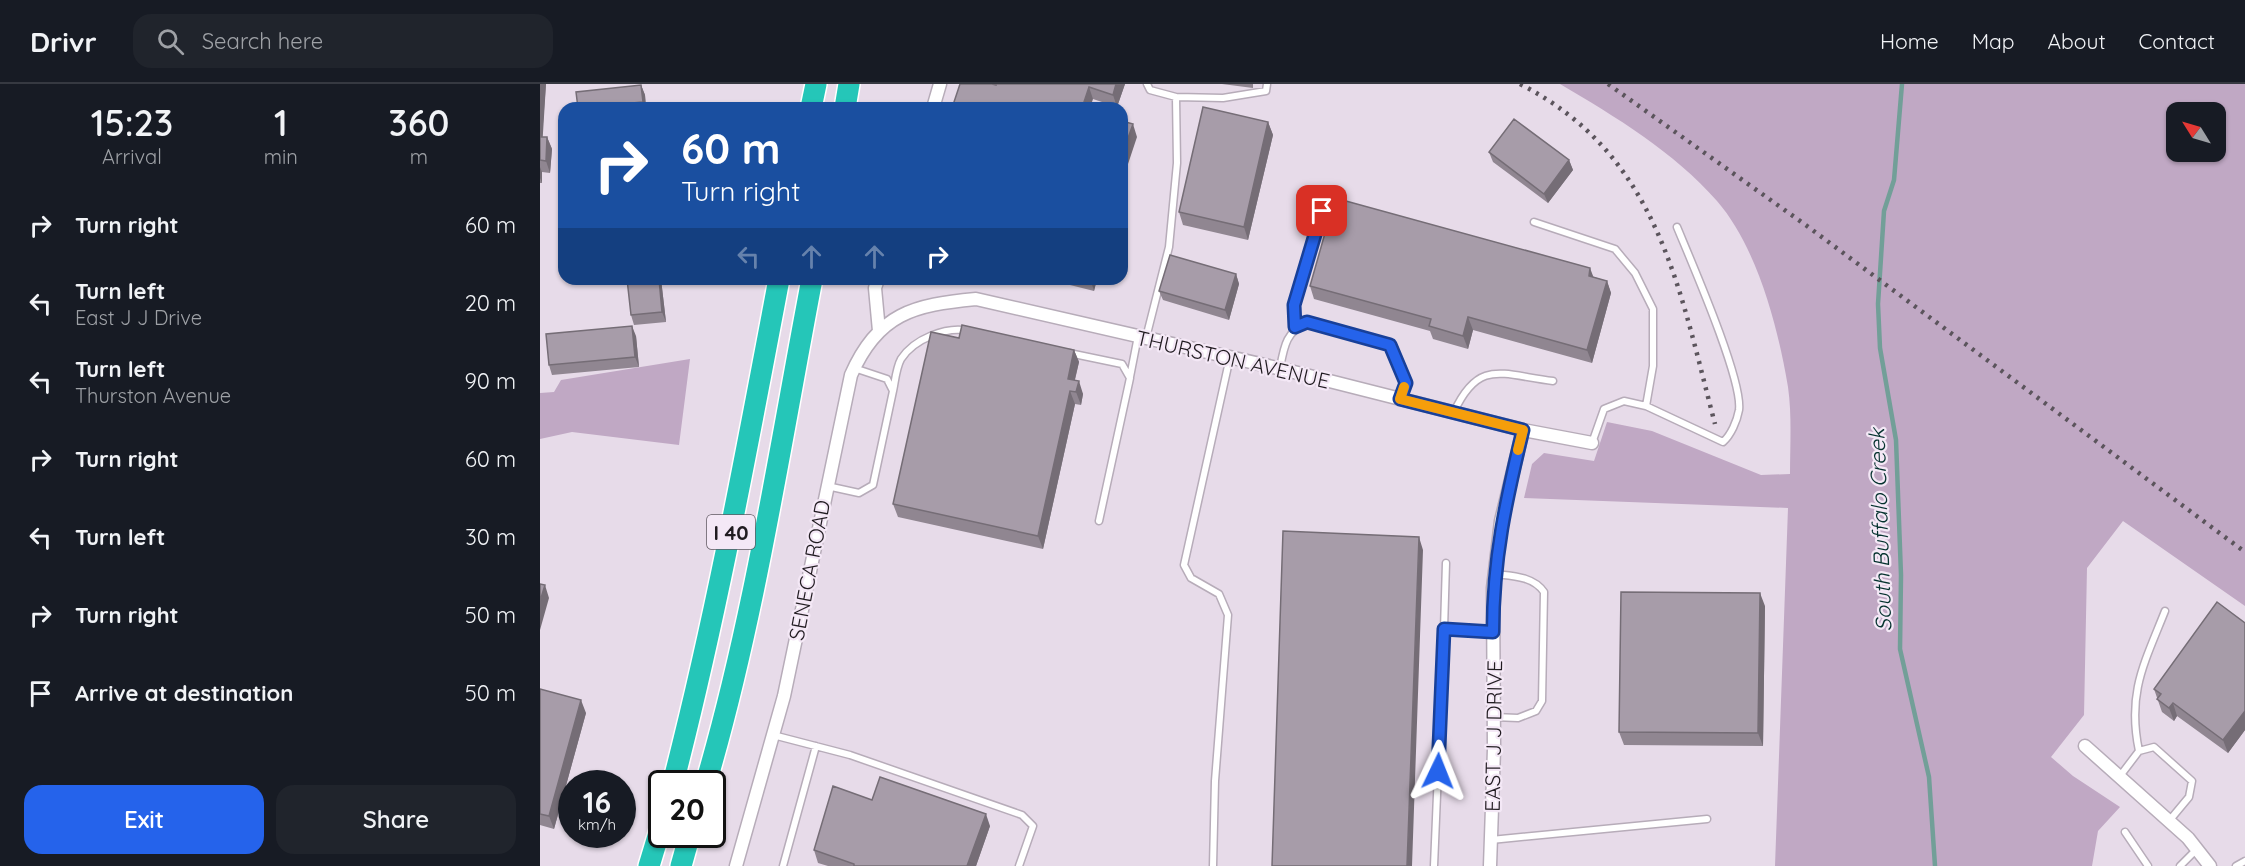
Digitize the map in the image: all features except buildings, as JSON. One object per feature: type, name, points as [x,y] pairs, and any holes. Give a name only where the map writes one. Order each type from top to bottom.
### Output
[{"type":"highway","points":[[813,102],[816,84]]},
{"type":"highway","points":[[846,102],[849,84]]},
{"type":"highway","name":"I 40","points":[[676,770],[695,700],[735,513],[778,285]]},
{"type":"highway","name":"I 40","points":[[709,770],[744,629],[811,285]]},
{"type":"highway","points":[[649,866],[654,848]]},
{"type":"highway","points":[[681,866],[686,848]]},
{"type":"street","points":[[935,102],[940,84]]},
{"type":"street","points":[[876,285],[879,331]]},
{"type":"street","name":"THURSTON AVENUE","points":[[879,331],[898,316],[933,303],[976,299],[1230,357],[1523,430],[1592,443]]},
{"type":"street","name":"SENECA ROAD","points":[[736,866],[773,735],[826,486],[854,368],[861,350],[879,331]]},
{"type":"street","name":"EAST J J DRIVE","points":[[1490,866],[1495,574],[1501,521],[1523,430]]},
{"type":"street","points":[[2085,746],[2169,821],[2197,849],[2210,866]]},
{"type":"lane","points":[[1147,84],[1150,90],[1176,97],[1223,98],[1266,91],[1267,84]]},
{"type":"lane","points":[[1099,521],[1130,378],[1169,247],[1177,163],[1176,97]]},
{"type":"lane","points":[[1295,327],[1294,305],[1328,190]]},
{"type":"lane","points":[[1534,222],[1616,249],[1635,273],[1653,309],[1653,366],[1646,406]]},
{"type":"lane","points":[[1592,443],[1604,409],[1624,401],[1646,406],[1723,442],[1729,437],[1739,409],[1737,390],[1677,227]]},
{"type":"lane","points":[[1280,369],[1286,341],[1295,327],[1307,322],[1390,345],[1406,383],[1400,399]]},
{"type":"lane","points":[[826,486],[859,493],[873,485],[900,361],[910,348],[934,334],[960,329],[972,332]]},
{"type":"lane","points":[[1064,352],[1122,364],[1130,378]]},
{"type":"lane","points":[[1213,866],[1215,781],[1228,615],[1219,594],[1191,578],[1184,565],[1230,357]]},
{"type":"lane","points":[[854,368],[887,379],[893,392]]},
{"type":"lane","points":[[1454,412],[1464,390],[1476,379],[1488,373],[1553,381]]},
{"type":"lane","points":[[1434,866],[1446,563]]},
{"type":"lane","points":[[1494,717],[1518,718],[1536,711],[1542,701],[1544,592],[1539,584],[1522,578],[1495,574]]},
{"type":"lane","points":[[2139,751],[2134,707],[2137,682],[2165,611]]},
{"type":"lane","points":[[1444,629],[1493,632]]},
{"type":"lane","points":[[773,735],[850,755],[1022,815],[1033,826],[1019,866]]},
{"type":"lane","points":[[783,866],[816,747]]},
{"type":"lane","points":[[2120,776],[2139,751],[2154,747],[2192,781],[2189,797],[2169,821]]},
{"type":"lane","points":[[1491,840],[1707,819]]},
{"type":"lane","points":[[2125,832],[2148,866]]},
{"type":"lane","points":[[2180,866],[2197,849]]},
{"type":"lane","points":[[2236,866],[2245,861]]},
{"type":"shaded area","points":[[1560,84],[2245,84],[2245,606],[2123,521],[2087,568],[2084,715],[2051,757],[2073,776],[2120,807],[2098,831],[2092,866],[1775,866],[1788,508],[1524,498],[1532,464],[1544,453],[1594,461],[1607,422],[1652,431],[1761,475],[1790,474],[1790,408],[1784,364],[1764,289],[1744,241],[1717,201],[1700,183],[1663,151]]},
{"type":"shaded area","points":[[690,359],[679,445],[572,432],[540,439],[540,393],[554,392],[561,380]]},
{"type":"waterway","name":"South Buffalo Creek","points":[[1902,84],[1894,180],[1884,211],[1878,304],[1880,348],[1896,440],[1901,575],[1900,649],[1929,777],[1935,866]]},
{"type":"railway","points":[[1520,84],[1567,113],[1604,148],[1633,187],[1656,230],[1674,275],[1715,424]]},
{"type":"railway","points":[[1608,84],[1807,226],[2245,552]]},
{"type":"slow traffic","points":[[1404,387],[1400,399],[1523,430],[1518,450]]},
{"type":"route","points":[[1322,211],[1294,305],[1295,327],[1307,322],[1390,345],[1406,383],[1400,399],[1523,430],[1501,521],[1493,588],[1493,632],[1444,629],[1438,771]]}]
